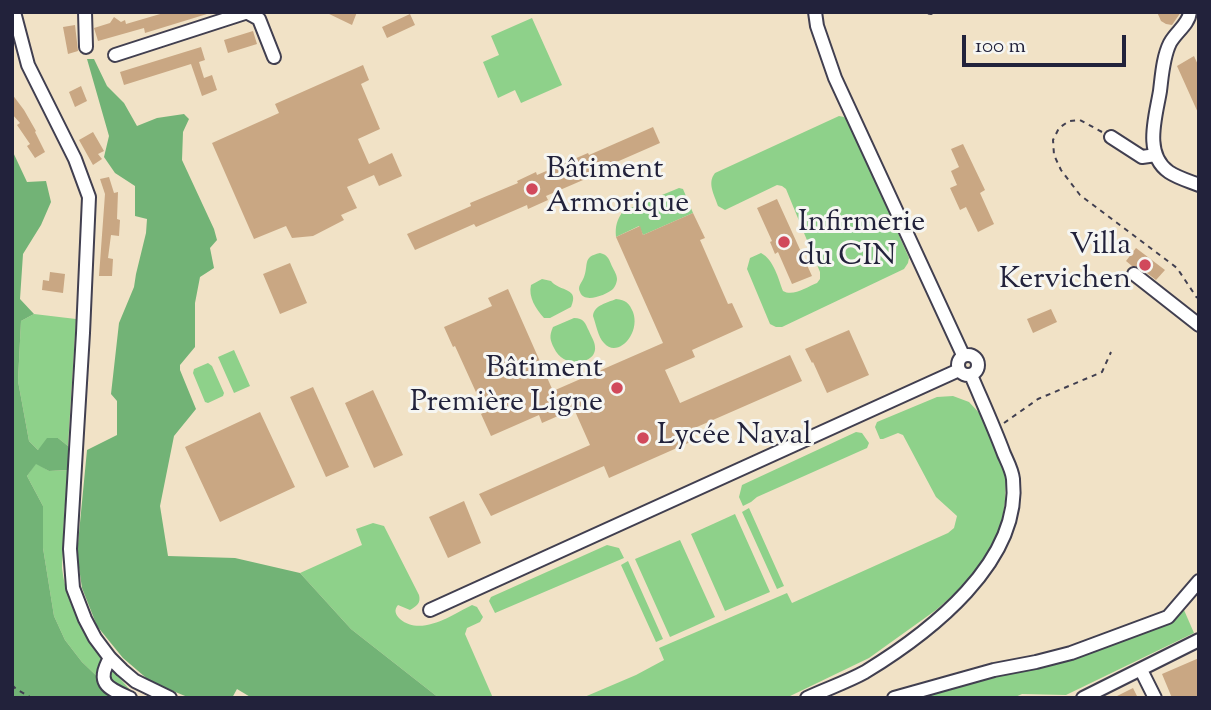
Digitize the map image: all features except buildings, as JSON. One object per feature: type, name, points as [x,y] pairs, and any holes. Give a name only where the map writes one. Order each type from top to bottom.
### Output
[{"type":"street","points":[[14,12],[28,65],[75,159],[89,197],[71,549],[74,588],[85,619],[110,657],[135,681],[170,698]]},
{"type":"street","points":[[85,12],[86,47]]},
{"type":"street","points":[[815,12],[817,26],[835,78],[963,355]]},
{"type":"street","points":[[115,55],[248,13],[259,19],[274,58]]},
{"type":"street","points":[[1193,15],[1171,41],[1167,51],[1154,129],[1154,148],[1164,167],[1171,173],[1199,185]]},
{"type":"street","points":[[1111,137],[1142,157],[1156,155]]},
{"type":"street","points":[[1134,274],[1199,325]]},
{"type":"street","points":[[430,610],[965,373],[978,368],[977,361],[970,355],[963,355],[958,360],[965,373],[995,429],[1013,477],[1012,513],[998,549],[971,589],[927,629],[864,673],[807,698]]},
{"type":"street","points":[[894,698],[994,670],[1071,653],[1168,617],[1198,582]]},
{"type":"street","points":[[1083,698],[1199,640]]},
{"type":"street","points":[[110,657],[104,673],[105,683],[108,688],[130,698]]},
{"type":"street","points":[[1141,670],[1154,698]]},
{"type":"path","points":[[918,12],[935,12]]},
{"type":"path","points":[[1111,137],[1080,120],[1069,121],[1059,128],[1053,140],[1054,155],[1061,170],[1080,195],[1177,268],[1197,298]]},
{"type":"path","points":[[995,429],[1038,399],[1102,372],[1111,352]]},
{"type":"path","points":[[12,685],[32,698]]},
{"type":"green space","points":[[532,18],[562,85],[521,103],[515,90],[498,98],[483,62],[499,55],[491,36]]},
{"type":"green space","points":[[87,59],[94,59],[107,86],[124,103],[137,126],[157,118],[184,114],[189,119],[183,132],[182,160],[217,240],[210,248],[214,268],[200,277],[195,303],[195,347],[180,365],[196,409],[174,436],[160,506],[168,556],[235,558],[300,573],[351,629],[439,698],[252,698],[237,689],[232,698],[190,698],[151,682],[123,658],[97,626],[82,588],[77,554],[87,450],[117,435],[117,401],[111,394],[119,323],[134,287],[147,219],[135,216],[135,186],[115,173],[104,157],[109,136]]},
{"type":"green space","points":[[839,116],[849,122],[909,258],[908,263],[904,269],[782,327],[776,327],[770,324],[747,269],[750,258],[761,253],[765,256],[775,270],[783,291],[787,293],[800,291],[820,279],[820,272],[786,189],[777,185],[725,210],[718,206],[711,185],[713,177],[715,173]]},
{"type":"green space","points":[[12,150],[27,182],[46,181],[51,202],[23,254],[20,299],[34,314],[21,321],[18,381],[29,441],[38,450],[47,438],[58,438],[68,446],[68,470],[49,471],[36,464],[27,476],[43,506],[43,548],[54,616],[65,640],[82,662],[104,683],[143,698],[12,698]]},
{"type":"green space","points":[[679,188],[683,189],[693,213],[643,235],[639,226],[616,237],[617,223],[623,211]]},
{"type":"green space","points":[[600,253],[609,260],[616,275],[616,283],[613,289],[605,294],[590,298],[582,296],[579,288],[588,259]]},
{"type":"green space","points":[[542,279],[551,281],[571,293],[571,307],[550,318],[544,318],[533,303],[530,289],[531,285]]},
{"type":"green space","points":[[616,299],[628,304],[635,320],[631,336],[615,348],[609,347],[602,340],[593,316],[598,307]]},
{"type":"green space","points":[[34,314],[76,319],[68,446],[58,438],[38,450],[29,441],[18,381],[21,321]]},
{"type":"green space","points":[[574,318],[584,322],[595,345],[594,353],[586,361],[565,360],[554,348],[550,338],[553,327]]},
{"type":"green space","points":[[234,350],[250,386],[234,393],[218,357]]},
{"type":"green space","points":[[208,363],[212,366],[224,393],[208,403],[205,402],[193,373],[194,369]]},
{"type":"green space","points":[[953,396],[969,402],[983,417],[996,444],[1006,476],[1005,502],[1001,526],[989,553],[969,581],[936,610],[869,658],[786,698],[582,698],[664,660],[659,648],[787,593],[792,603],[948,533],[954,528],[957,516],[936,497],[903,435],[898,433],[880,439],[875,427],[877,422],[937,397]]},
{"type":"green space","points":[[856,432],[862,433],[869,443],[867,448],[757,497],[743,506],[739,497],[742,485]]},
{"type":"green space","points":[[36,463],[49,471],[68,470],[62,565],[65,587],[88,637],[134,694],[104,683],[82,662],[65,640],[54,616],[43,548],[43,506],[27,476]]},
{"type":"green space","points":[[749,508],[784,586],[777,589],[742,512]]},
{"type":"green space","points":[[735,514],[770,592],[725,611],[691,534]]},
{"type":"green space","points":[[373,523],[384,526],[419,595],[418,604],[410,610],[398,605],[396,612],[400,619],[417,626],[427,625],[446,619],[472,605],[477,607],[483,617],[480,622],[467,628],[465,634],[493,698],[439,698],[351,629],[300,573],[362,545],[356,529]]},
{"type":"green space","points":[[680,540],[715,617],[670,637],[635,559]]},
{"type":"green space","points":[[607,545],[619,548],[624,558],[495,613],[489,601],[491,597]]},
{"type":"green space","points":[[628,561],[663,639],[656,642],[621,565]]},
{"type":"green space","points":[[1184,610],[1194,633],[1066,695],[908,698],[1168,622]]},
{"type":"place","name":"Bâtiment Armorique","points":[[532,189]]},
{"type":"place","name":"Infirmerie du CIN","points":[[784,242]]},
{"type":"place","name":"Villa Kervichen","points":[[1145,265]]},
{"type":"place","name":"Bâtiment Première Ligne","points":[[617,388]]},
{"type":"place","name":"Lycée Naval","points":[[643,438]]}]
